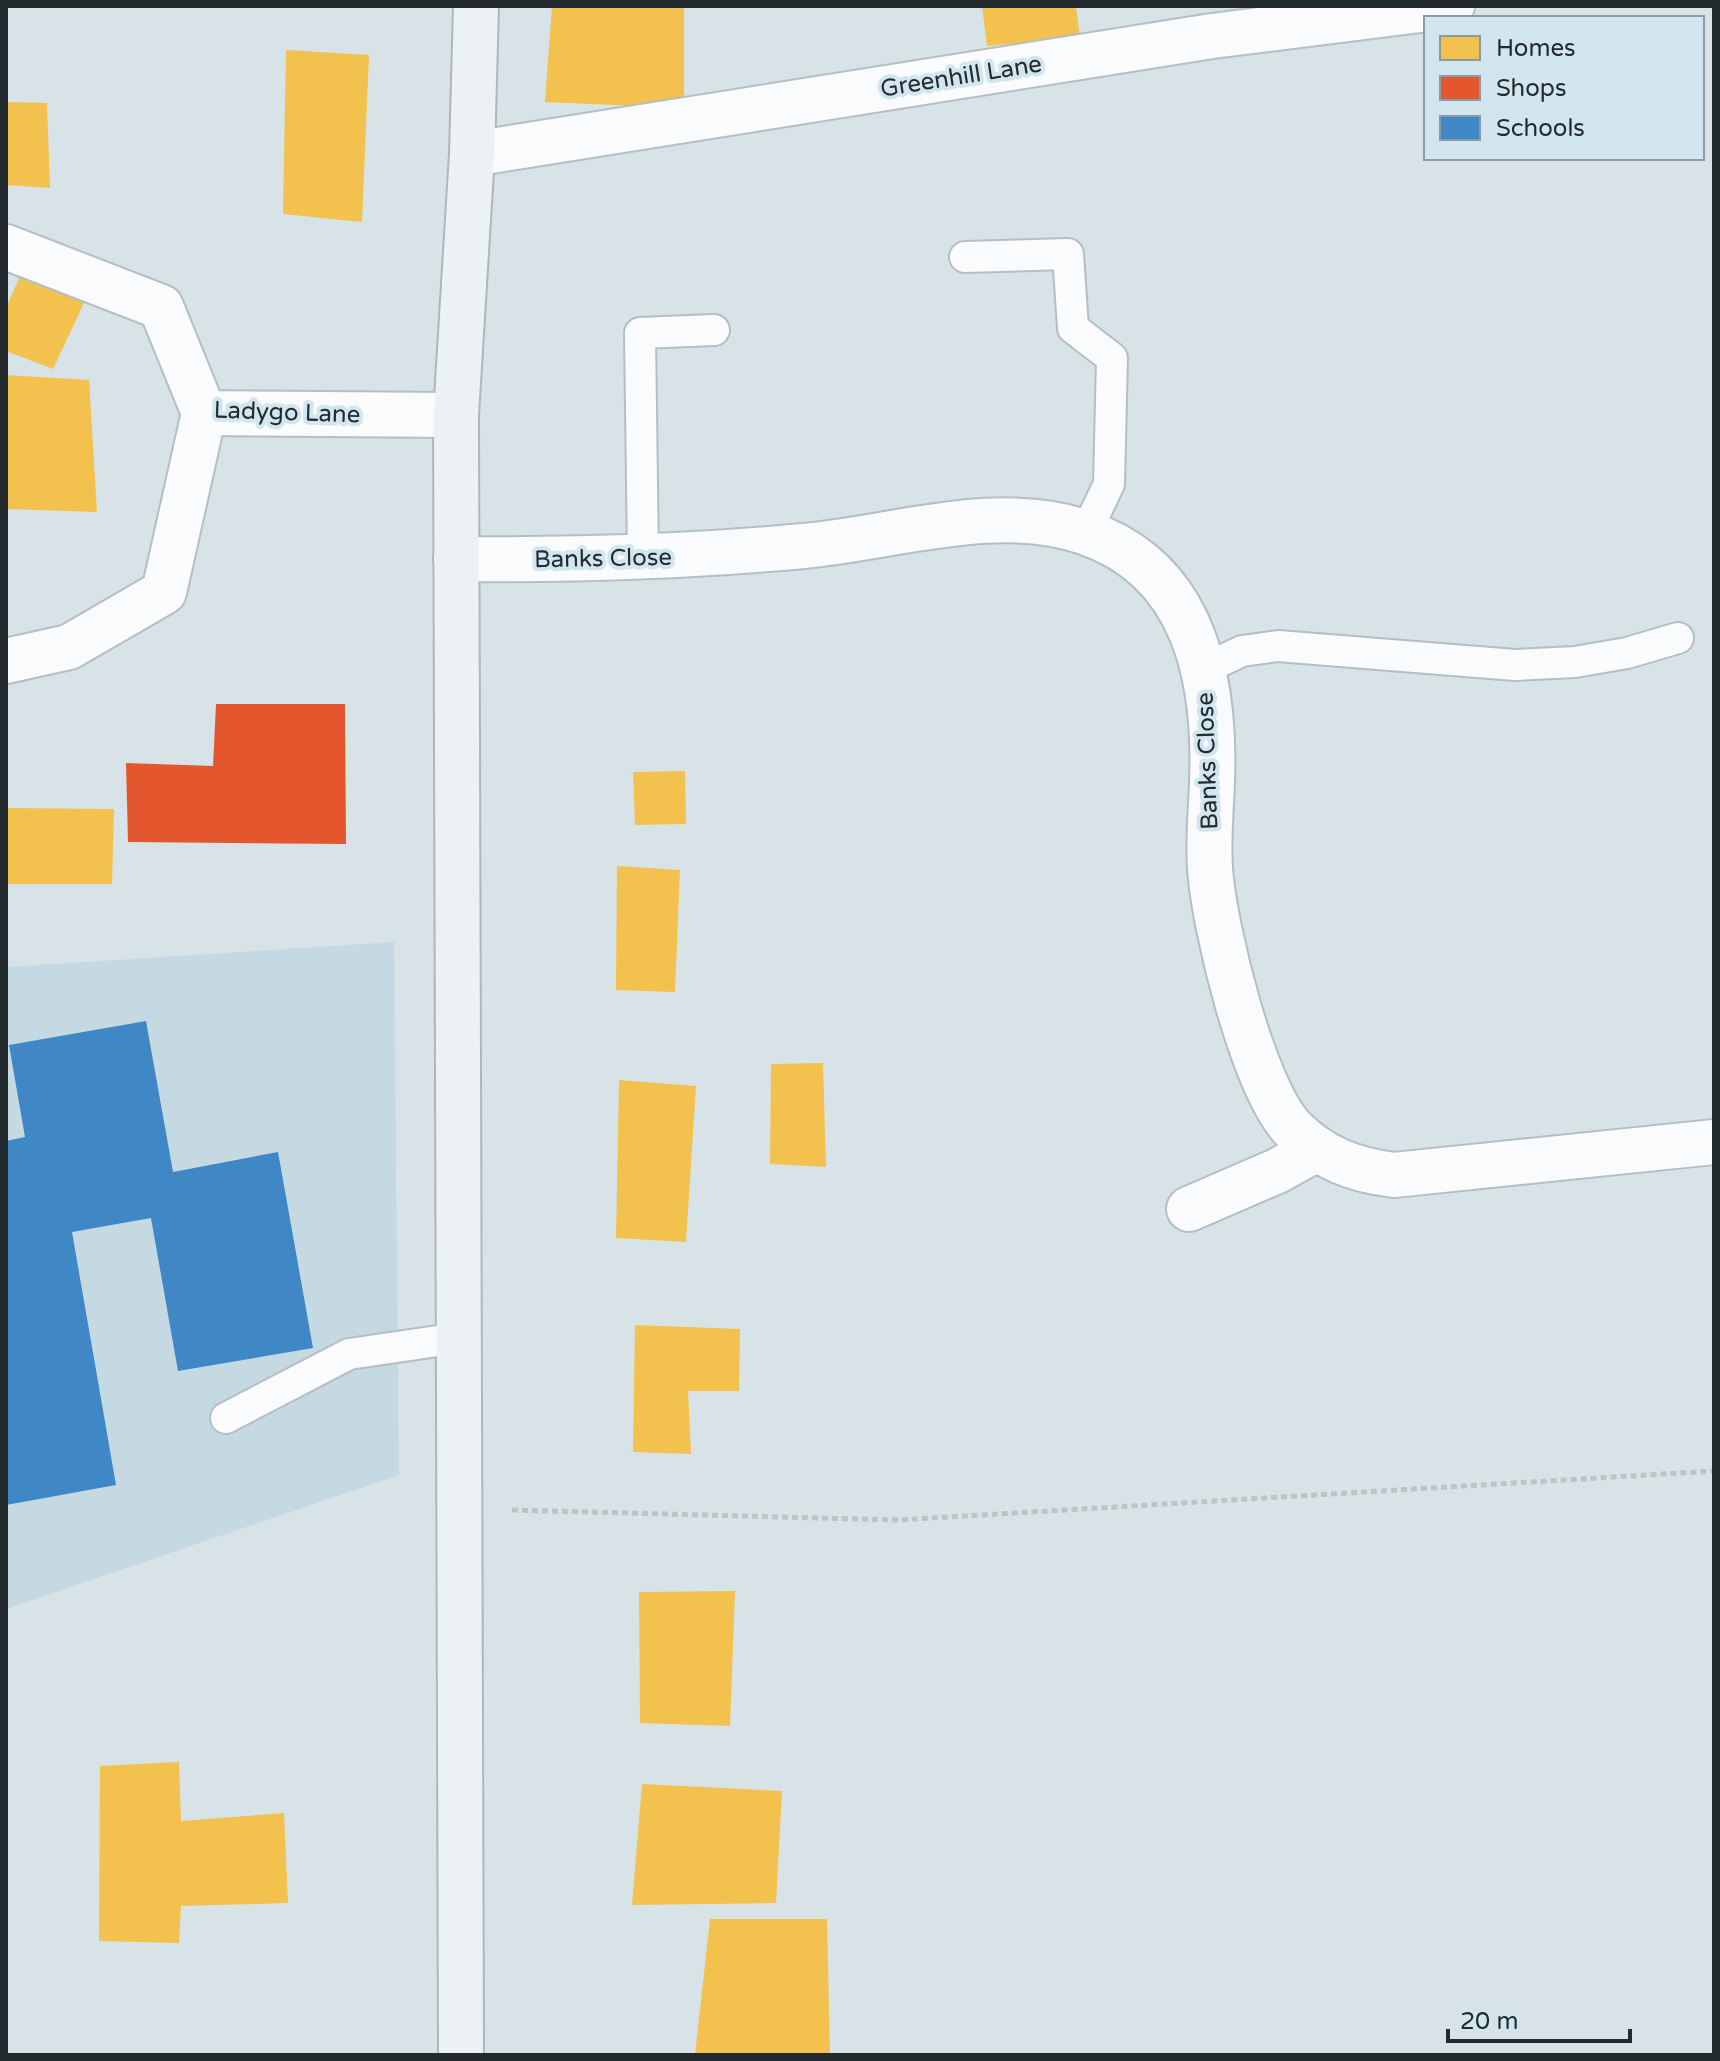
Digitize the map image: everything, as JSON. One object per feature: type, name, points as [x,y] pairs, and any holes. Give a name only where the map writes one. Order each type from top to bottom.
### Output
[{"type":"main road","points":[[461,2055],[456,415],[472,154],[476,6]]},
{"type":"street","name":"Greenhill Lane","points":[[472,154],[1212,36],[1452,6]]},
{"type":"street","name":"Ladygo Lane","points":[[6,247],[161,307],[204,413],[456,415]]},
{"type":"street","points":[[6,661],[69,647],[164,592],[204,413]]},
{"type":"street","name":"Banks Close","points":[[456,559],[643,558],[824,545],[971,523],[1014,520],[1057,524],[1086,532],[1140,561],[1179,604],[1194,634],[1204,669],[1211,735],[1209,842],[1216,913],[1240,1010],[1271,1098],[1291,1127],[1340,1163],[1366,1172],[1394,1175],[1714,1142]]},
{"type":"street","points":[[1189,1209],[1277,1171],[1317,1149]]},
{"type":"lane","points":[[965,257],[1068,254],[1073,328],[1112,358],[1109,484],[1086,532]]},
{"type":"lane","points":[[643,558],[640,333],[714,330]]},
{"type":"lane","points":[[1204,669],[1242,651],[1278,646],[1515,665],[1575,662],[1627,653],[1678,638]]},
{"type":"lane","points":[[226,1418],[349,1354],[458,1338]]},
{"type":"path","points":[[459,1509],[898,1520],[1714,1471]]},
{"type":"shaded area","points":[[394,942],[399,1475],[6,1609],[6,967]]},
{"type":"building: Homes","points":[[552,6],[684,6],[684,108],[545,102]]},
{"type":"building: Homes","points":[[982,6],[1076,6],[1080,38],[987,46]]},
{"type":"building: Homes","points":[[286,50],[369,55],[362,222],[283,214]]},
{"type":"building: Homes","points":[[6,102],[47,103],[50,188],[6,185]]},
{"type":"building: Homes","points":[[25,265],[91,288],[53,369],[6,351],[6,308]]},
{"type":"building: Homes","points":[[6,375],[89,380],[97,512],[6,509]]},
{"type":"building: Homes","points":[[685,771],[686,824],[635,825],[633,772]]},
{"type":"building: Homes","points":[[6,808],[114,809],[112,884],[6,884]]},
{"type":"building: Homes","points":[[617,866],[680,870],[675,992],[616,990]]},
{"type":"building: Homes","points":[[823,1063],[826,1167],[770,1164],[771,1064]]},
{"type":"building: Homes","points":[[619,1080],[696,1086],[686,1242],[616,1238]]},
{"type":"building: Homes","points":[[635,1325],[740,1329],[739,1391],[688,1391],[691,1454],[633,1452]]},
{"type":"building: Homes","points":[[735,1591],[730,1726],[640,1723],[639,1592]]},
{"type":"building: Homes","points":[[179,1762],[181,1821],[284,1813],[288,1903],[181,1906],[179,1943],[99,1941],[100,1766]]},
{"type":"building: Homes","points":[[642,1784],[782,1791],[776,1903],[632,1905]]},
{"type":"building: Homes","points":[[710,1919],[827,1919],[830,2055],[695,2055]]},
{"type":"building: Shops","points":[[216,704],[345,704],[346,844],[128,842],[126,763],[213,766]]},
{"type":"building: Schools","points":[[146,1021],[173,1172],[278,1152],[313,1348],[178,1371],[151,1218],[72,1232],[116,1485],[6,1505],[6,1141],[25,1137],[9,1045]]}]
